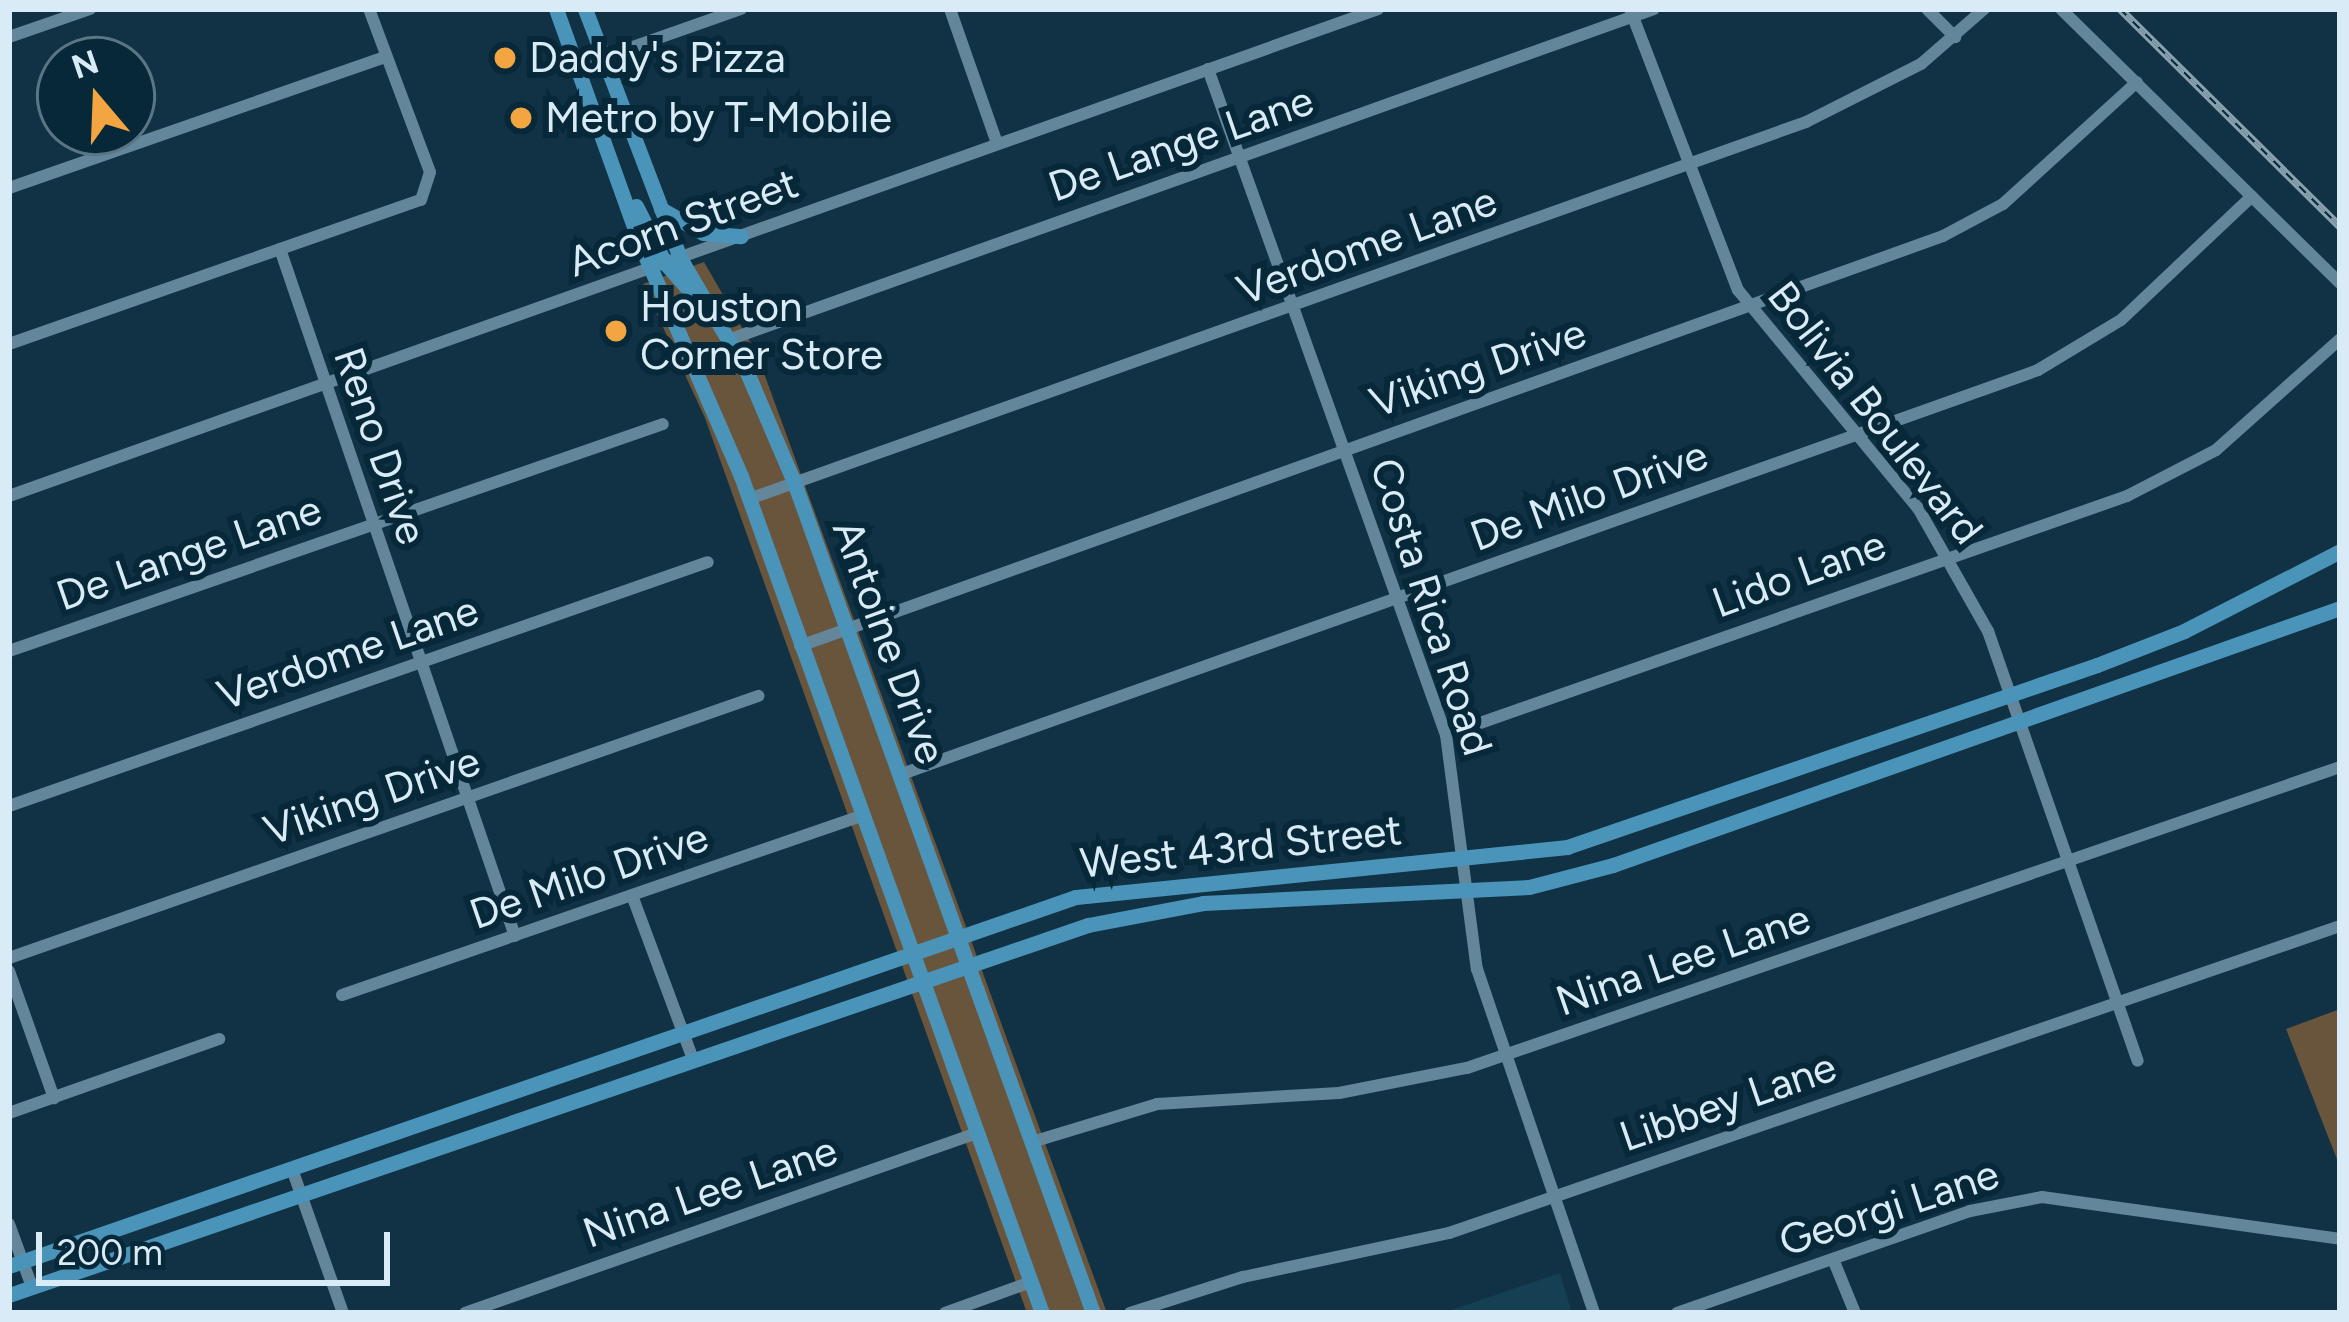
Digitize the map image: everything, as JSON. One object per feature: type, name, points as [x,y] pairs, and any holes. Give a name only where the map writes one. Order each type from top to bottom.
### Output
[{"type":"main road","name":"Antoine Drive","points":[[556,9],[619,186],[666,263],[707,304],[794,482],[1093,1313]]},
{"type":"main road","name":"Antoine Drive","points":[[585,9],[658,207],[666,263],[858,817],[1042,1313]]},
{"type":"main road","points":[[658,207],[687,227],[741,236]]},
{"type":"main road","name":"West 43rd Street","points":[[16,1264],[1076,897],[1201,878],[1465,862],[1567,847],[2184,631],[2340,551]]},
{"type":"main road","name":"West 43rd Street","points":[[9,1295],[1088,925],[1203,904],[1529,887],[1736,821],[2340,608]]},
{"type":"main road","points":[[2184,631],[2195,659]]},
{"type":"main road","points":[[1726,794],[1736,821]]},
{"type":"main road","points":[[1201,878],[1203,904]]},
{"type":"main road","points":[[487,1101],[495,1127]]},
{"type":"street","points":[[9,37],[90,9]]},
{"type":"street","points":[[9,344],[422,200],[430,172],[369,9]]},
{"type":"street","points":[[577,67],[741,9]]},
{"type":"street","points":[[950,9],[998,143]]},
{"type":"street","name":"Acorn Street","points":[[9,496],[1378,9]]},
{"type":"street","name":"De Lange Lane","points":[[728,340],[1632,13],[1654,9]]},
{"type":"street","points":[[1927,9],[1954,37]]},
{"type":"street","name":"Verdome Lane","points":[[749,499],[1294,310],[1853,104],[1954,37],[1984,9]]},
{"type":"street","points":[[2061,9],[2340,283]]},
{"type":"street","name":"Bolivia Boulevard","points":[[1632,13],[1720,256],[1750,307],[1948,555],[2010,693],[2138,1061]]},
{"type":"street","points":[[9,188],[386,57]]},
{"type":"street","name":"Costa Rica Road","points":[[1208,69],[1446,736],[1477,969],[1502,1057],[1594,1313]]},
{"type":"street","name":"Viking Drive","points":[[800,646],[1943,236],[2003,204],[2138,82]]},
{"type":"street","name":"De Milo Drive","points":[[899,775],[2038,370],[2121,320],[2252,196]]},
{"type":"street","name":"Reno Drive","points":[[280,249],[515,936]]},
{"type":"street","name":"Lido Lane","points":[[1446,736],[1948,555],[2128,496],[2216,450],[2340,338]]},
{"type":"street","name":"De Lange Lane","points":[[9,650],[663,424]]},
{"type":"street","name":"Verdome Lane","points":[[9,806],[708,562]]},
{"type":"street","name":"Viking Drive","points":[[9,958],[758,696]]},
{"type":"street","name":"Nina Lee Lane","points":[[1032,1142],[1157,1104],[1408,1084],[1502,1057],[2340,767]]},
{"type":"street","name":"De Milo Drive","points":[[342,995],[858,817]]},
{"type":"street","points":[[633,898],[693,1059]]},
{"type":"street","name":"Libbey Lane","points":[[1130,1313],[1244,1276],[1449,1233],[2340,926]]},
{"type":"street","points":[[9,971],[54,1098]]},
{"type":"street","points":[[9,1113],[219,1040]]},
{"type":"street","name":"Nina Lee Lane","points":[[465,1313],[977,1133]]},
{"type":"street","points":[[292,1169],[343,1313]]},
{"type":"street","name":"Georgi Lane","points":[[1677,1313],[1970,1211],[2042,1197],[2340,1239]]},
{"type":"street","points":[[9,1224],[16,1264],[32,1287]]},
{"type":"street","points":[[1833,1258],[1855,1313]]},
{"type":"street","points":[[945,1313],[1031,1282]]},
{"type":"shaded area","points":[[704,262],[757,354],[1107,1313],[1027,1313],[705,418],[643,284]]},
{"type":"shaded area","points":[[2340,1009],[2340,1167],[2286,1029]]},
{"type":"shaded area","points":[[1560,1273],[1572,1313],[1443,1313]]},
{"type":"railway","points":[[2120,9],[2340,227]]},
{"type":"place","name":"Daddy's Pizza","points":[[505,58]]},
{"type":"place","name":"Metro by T-Mobile","points":[[521,118]]},
{"type":"place","name":"Houston Corner Store","points":[[616,331]]}]
